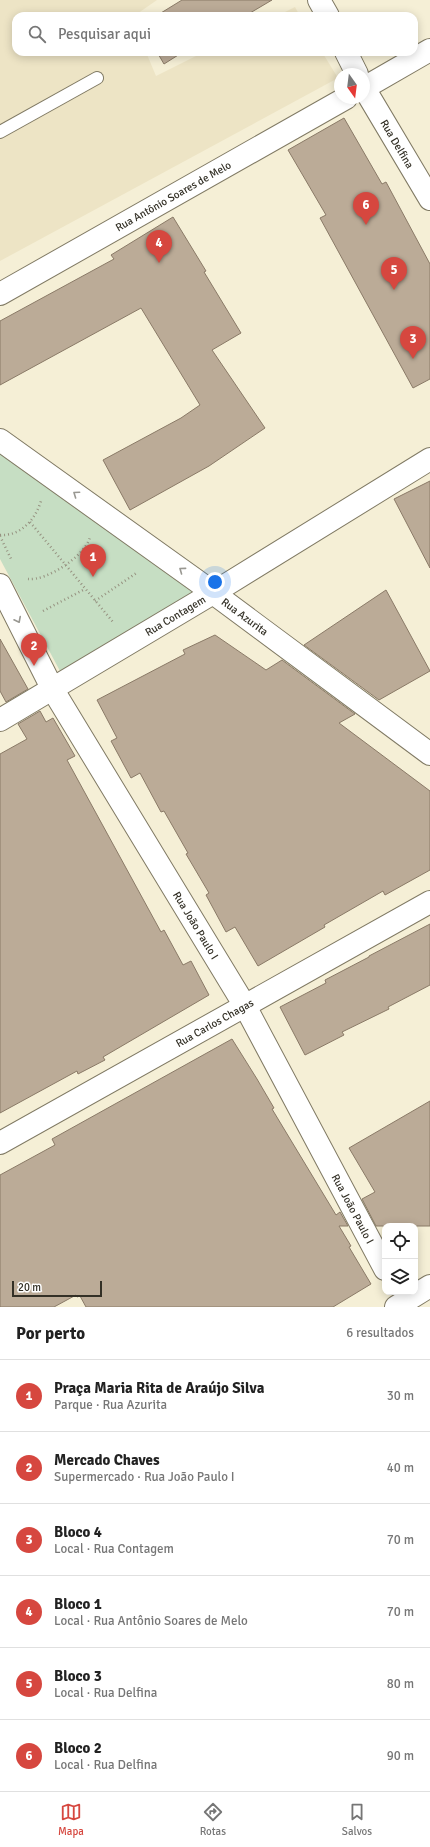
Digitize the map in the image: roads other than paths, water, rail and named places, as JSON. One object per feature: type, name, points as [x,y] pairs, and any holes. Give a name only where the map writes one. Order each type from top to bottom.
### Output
[{"type":"street","points":[[319,0],[326,12]]},
{"type":"street","points":[[370,85],[430,50]]},
{"type":"street","points":[[348,56],[354,68]]},
{"type":"street","name":"Rua Delfina","points":[[370,98],[430,199]]},
{"type":"street","name":"Rua Antônio Soares de Melo","points":[[0,294],[335,104]]},
{"type":"street","name":"Rua Azurita","points":[[0,440],[213,593],[430,754]]},
{"type":"street","name":"Rua Contagem","points":[[0,720],[53,690],[213,593],[430,458]]},
{"type":"street","name":"Rua João Paulo I","points":[[0,585],[53,690],[245,1006],[382,1263]]},
{"type":"street","name":"Rua Carlos Chagas","points":[[0,1143],[430,902]]},
{"type":"street","points":[[400,1302],[430,1286]]},
{"type":"lane","points":[[0,132],[97,78]]},
{"type":"place","name":"Bloco 2","points":[[366,225]]},
{"type":"place","name":"Bloco 1","points":[[159,263]]},
{"type":"place","name":"Bloco 3","points":[[394,290]]},
{"type":"place","name":"Bloco 4","points":[[413,359]]},
{"type":"place","name":"Praça Maria Rita de Araújo Silva","points":[[93,577]]},
{"type":"place","name":"Mercado Chaves","points":[[34,666]]}]
